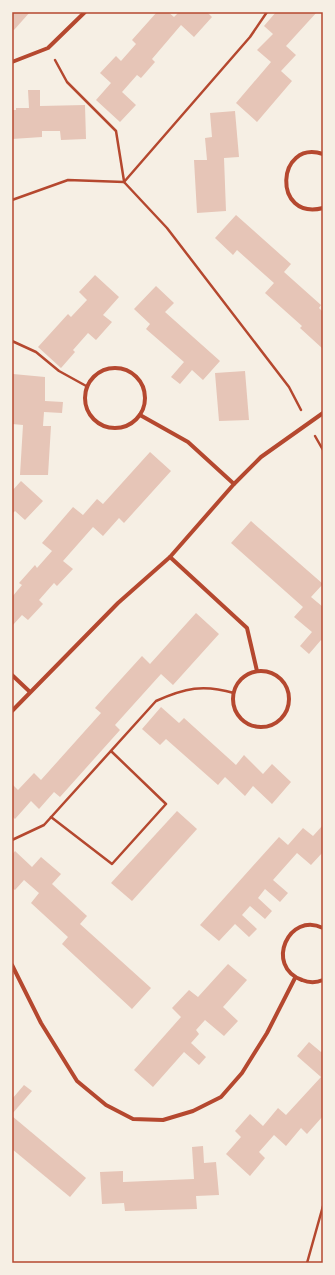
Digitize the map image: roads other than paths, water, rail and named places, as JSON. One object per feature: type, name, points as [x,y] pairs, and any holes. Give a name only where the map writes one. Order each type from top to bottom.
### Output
[{"type":"street","points":[[12,62],[48,48],[85,12]]},
{"type":"street","points":[[323,154],[311,152],[296,158],[288,169],[285,184],[291,199],[299,205],[306,209],[323,208]]},
{"type":"street","points":[[112,368],[122,368],[131,372],[144,387],[146,396],[145,406],[140,415],[133,422],[124,427],[114,428],[104,426],[96,421],[89,413],[86,403],[88,387],[94,376],[103,370],[112,368]]},
{"type":"street","points":[[12,711],[29,691],[118,603],[170,558],[234,484],[261,457],[323,413]]},
{"type":"street","points":[[140,415],[188,442],[234,484]]},
{"type":"street","points":[[170,558],[246,628],[257,671]]},
{"type":"street","points":[[257,671],[276,675],[283,682],[288,691],[288,705],[285,714],[278,721],[264,727],[248,724],[235,711],[233,701],[235,688],[240,680],[248,674],[257,671]]},
{"type":"street","points":[[12,675],[29,691]]},
{"type":"street","points":[[323,928],[319,926],[306,926],[296,929],[288,936],[284,945],[283,962],[288,971],[295,978],[308,983],[323,980]]},
{"type":"street","points":[[12,965],[42,1023],[77,1081],[106,1105],[133,1119],[163,1120],[193,1110],[221,1097],[242,1073],[267,1033],[295,978]]}]
